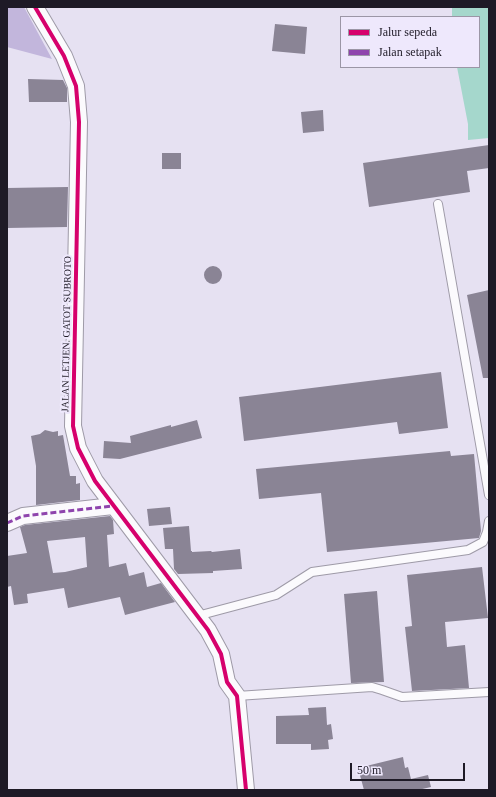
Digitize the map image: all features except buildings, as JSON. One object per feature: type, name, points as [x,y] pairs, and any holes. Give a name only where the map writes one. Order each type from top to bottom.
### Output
[{"type":"street","name":"JALAN LETJEN. GATOT SUBROTO","points":[[35,7],[64,56],[76,86],[79,122],[73,426],[78,448],[95,481],[208,630],[221,654],[227,682],[237,696],[246,790]]},
{"type":"street","points":[[7,523],[23,516],[113,506]]},
{"type":"lane","points":[[438,204],[489,494]]},
{"type":"lane","points":[[197,616],[276,595],[312,572],[468,550],[483,542],[489,521]]},
{"type":"lane","points":[[237,696],[372,687],[402,697],[489,692]]},
{"type":"shaded area","points":[[7,7],[24,7],[52,59],[7,47]]},
{"type":"shaded area","points":[[452,7],[489,7],[489,138],[468,140],[468,124],[457,68],[480,68],[480,16],[452,16]]},
{"type":"marked path","points":[[7,523],[23,516],[113,506]]},
{"type":"cycle path","points":[[35,7],[64,56],[76,86],[79,122],[73,426],[78,448],[95,481],[208,630],[221,654],[227,682],[237,696],[246,790]]}]
